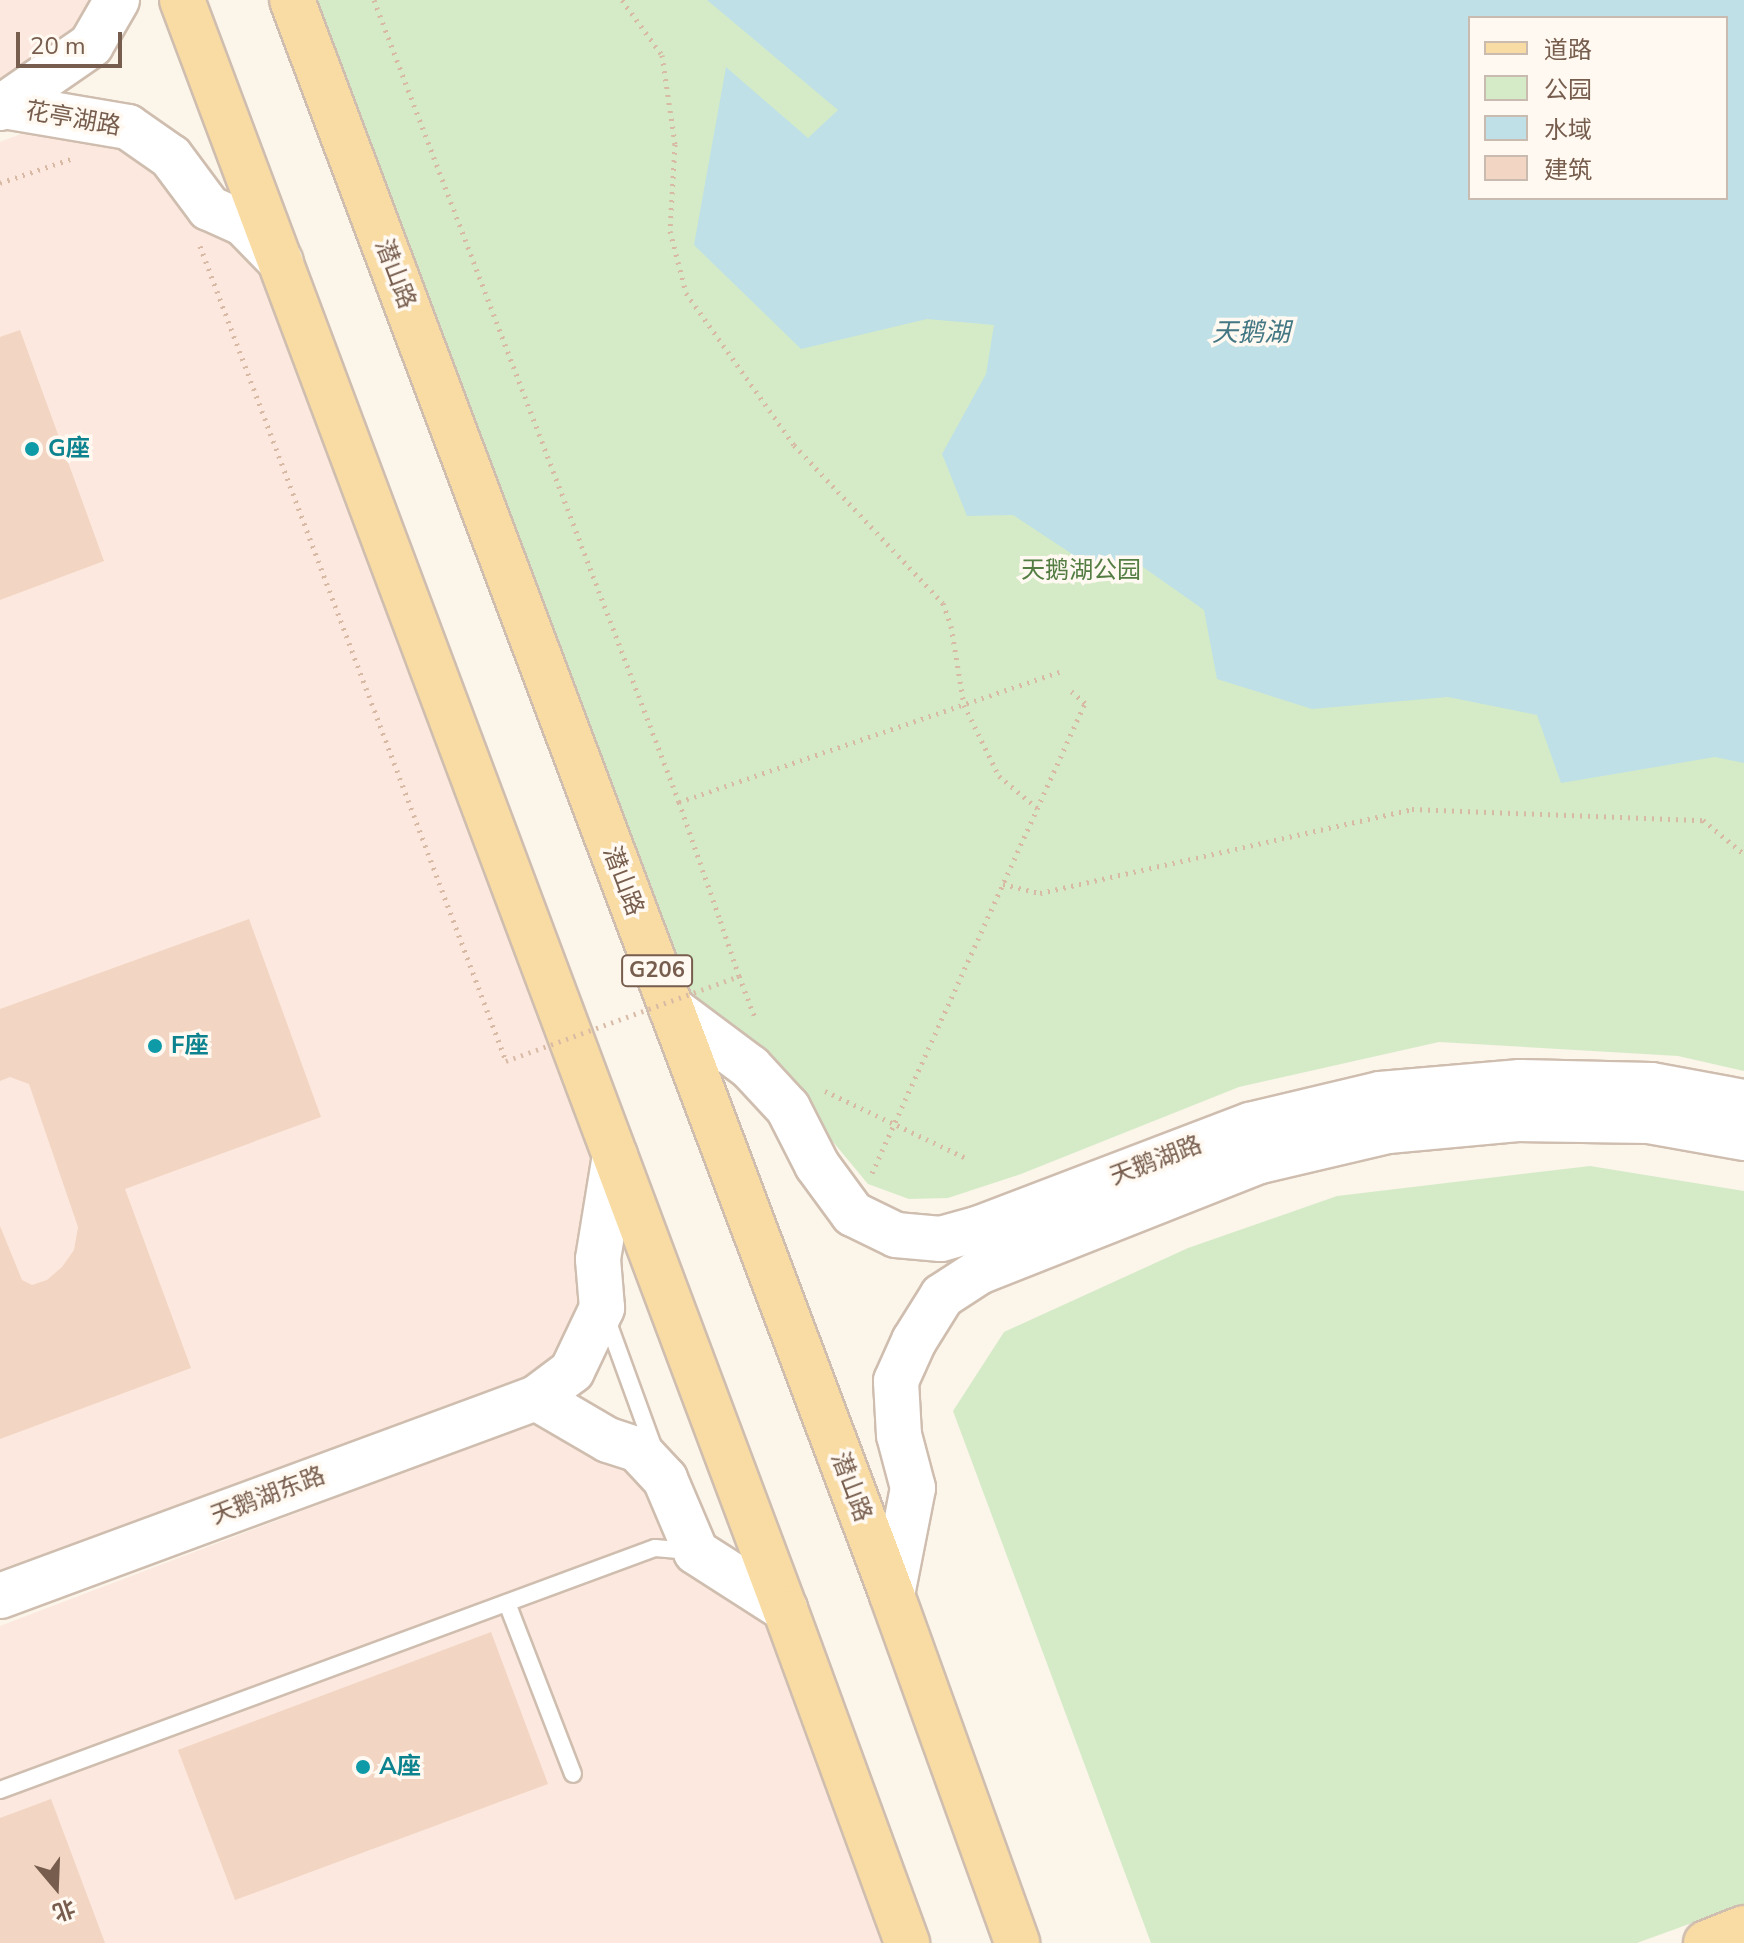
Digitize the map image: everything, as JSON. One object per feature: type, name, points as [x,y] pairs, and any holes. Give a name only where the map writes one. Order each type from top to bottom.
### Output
[{"type":"main road","points":[[182,0],[785,1609],[907,1943]]},
{"type":"main road","name":"潜山路","points":[[292,0],[892,1595],[1017,1943]]},
{"type":"main road","points":[[1706,1943],[1744,1928]]},
{"type":"street","name":"花亭湖路","points":[[2,107],[91,45],[117,0]]},
{"type":"street","name":"花亭湖路","points":[[2,107],[128,127],[171,157],[209,208],[243,223],[281,262]]},
{"type":"street","name":"天鹅湖路","points":[[671,1008],[750,1067],[788,1108],[817,1165],[853,1214],[896,1235],[941,1239],[980,1228],[1250,1125],[1380,1094],[1520,1082],[1651,1085],[1744,1102]]},
{"type":"street","name":"天鹅湖路","points":[[892,1595],[913,1488],[899,1435],[896,1381],[914,1341],[942,1296],[979,1272],[1260,1161],[1388,1131],[1517,1119],[1649,1121],[1744,1138]]},
{"type":"street","points":[[602,1308],[598,1259],[615,1155]]},
{"type":"street","name":"天鹅湖东路","points":[[0,1596],[536,1398],[572,1371],[602,1308]]},
{"type":"street","points":[[536,1398],[608,1440],[638,1450],[665,1479],[696,1552],[785,1609]]},
{"type":"lane","points":[[602,1308],[665,1479]]},
{"type":"lane","points":[[0,1790],[655,1548],[696,1552]]},
{"type":"lane","points":[[507,1603],[573,1774]]},
{"type":"path","points":[[374,0],[679,802],[758,1023]]},
{"type":"path","points":[[622,0],[662,55],[675,144],[670,231],[686,293],[794,445],[943,603],[951,626],[964,705],[999,776],[1037,808]]},
{"type":"path","points":[[0,183],[74,158]]},
{"type":"path","points":[[199,245],[506,1061],[739,976]]},
{"type":"path","points":[[679,802],[1059,672]]},
{"type":"path","points":[[853,1214],[1085,703],[1071,691]]},
{"type":"path","points":[[1003,884],[1040,893],[1412,809],[1703,820],[1744,854]]},
{"type":"path","points":[[815,1085],[893,1126],[966,1158]]},
{"type":"shaded area","points":[[0,0],[117,0],[0,108]]},
{"type":"shaded area","points":[[45,125],[128,127],[243,223],[615,1155],[602,1308],[537,1397],[608,1440],[696,1552],[785,1609],[907,1943],[0,1943],[0,1626],[475,1445],[534,1400],[0,1596],[0,142]]},
{"type":"green space","name":"天鹅湖公园","points":[[292,0],[1744,0],[1744,1071],[1678,1056],[1439,1042],[1239,1087],[1021,1174],[948,1198],[909,1199],[868,1184],[789,1089],[671,1008]]},
{"type":"green space","points":[[1590,1166],[1744,1191],[1744,1904],[1637,1943],[1151,1943],[953,1411],[1004,1332],[1188,1248],[1337,1196]]},
{"type":"water","name":"天鹅湖","points":[[707,0],[1744,0],[1744,763],[1715,757],[1561,783],[1537,715],[1448,697],[1312,709],[1217,679],[1204,610],[1143,567],[1100,581],[1069,552],[1013,515],[967,516],[942,454],[986,374],[994,325],[927,319],[801,349],[694,245],[726,67],[808,138],[838,110]]},
{"type":"building","name":"G座","points":[[20,330],[104,561],[0,600],[0,337]]},
{"type":"building","name":"F座","points":[[249,919],[321,1117],[125,1189],[191,1368],[0,1439],[0,1226],[22,1280],[32,1285],[47,1280],[62,1267],[74,1250],[78,1227],[29,1084],[10,1077],[0,1081],[0,1009]]},
{"type":"building","name":"A座","points":[[491,1632],[548,1784],[235,1900],[178,1750]]},
{"type":"building","points":[[51,1799],[105,1943],[0,1943],[0,1818]]},
{"type":"place","name":"G座","points":[[32,449]]},
{"type":"place","name":"F座","points":[[155,1046]]},
{"type":"place","name":"A座","points":[[363,1767]]}]
